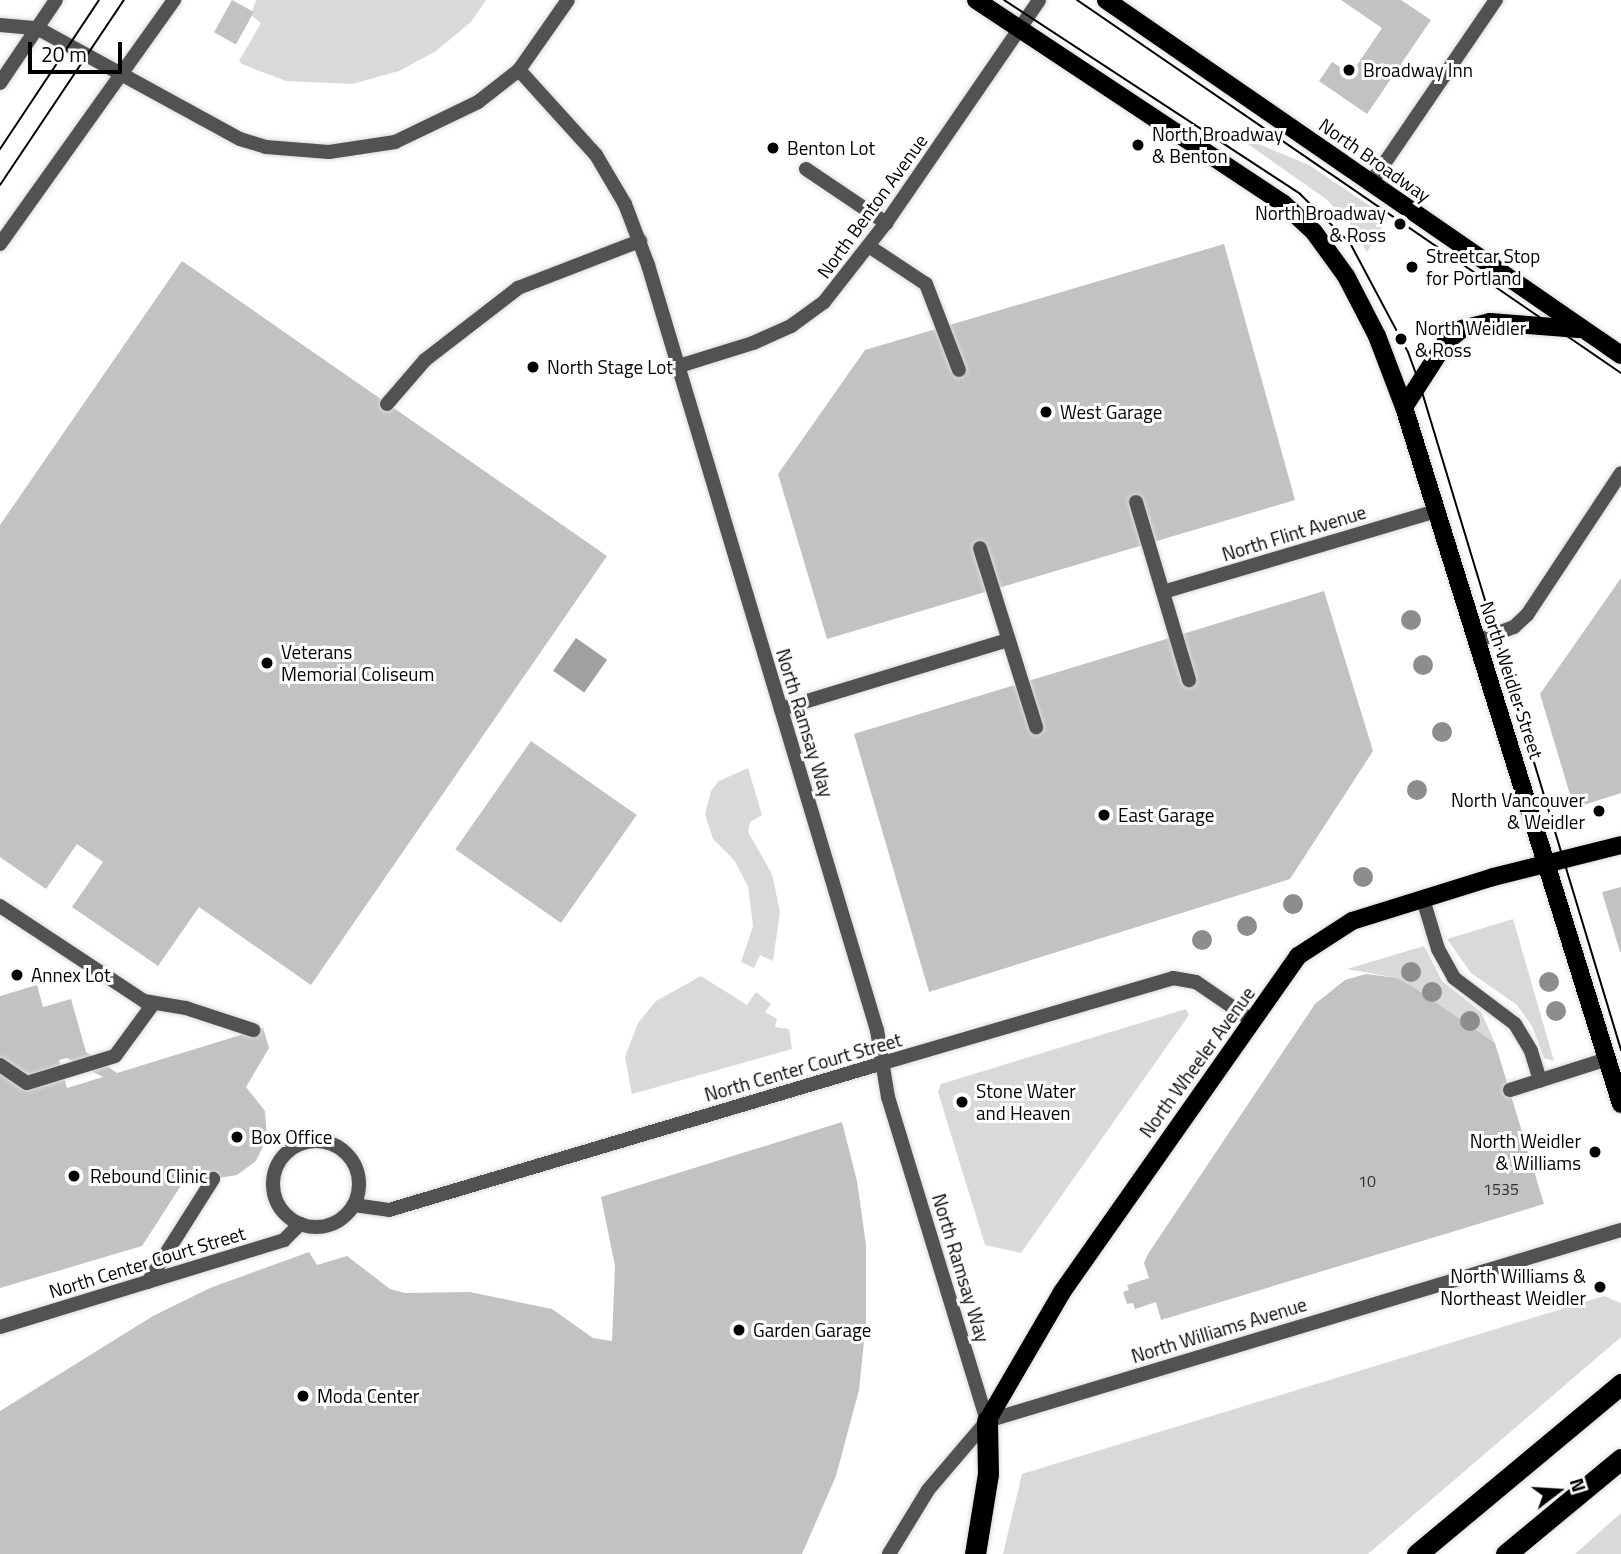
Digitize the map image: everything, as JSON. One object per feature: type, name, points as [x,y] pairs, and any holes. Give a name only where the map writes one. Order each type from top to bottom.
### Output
[{"type":"highway","points":[[1417,1554],[1621,1384]]},
{"type":"highway","points":[[975,1554],[986,1498],[987,1421]]},
{"type":"highway","points":[[1506,1554],[1621,1459]]},
{"type":"main road","points":[[976,0],[1020,29]]},
{"type":"main road","name":"North Broadway","points":[[1105,0],[1621,355]]},
{"type":"main road","name":"North Weidler Street","points":[[1020,29],[1283,204],[1314,232],[1346,276],[1377,336],[1404,407],[1607,1059],[1618,1080],[1621,1104]]},
{"type":"main road","points":[[1404,407],[1446,342],[1474,324],[1583,329]]},
{"type":"main road","name":"North Wheeler Avenue","points":[[987,1421],[1062,1292],[1298,956],[1317,940],[1352,920],[1621,845]]},
{"type":"street","points":[[0,83],[55,0]]},
{"type":"street","points":[[0,244],[174,0]]},
{"type":"street","points":[[0,25],[37,28],[240,139],[286,150],[329,152],[372,148],[419,133],[478,102],[519,70],[568,0]]},
{"type":"street","name":"North Benton Avenue","points":[[679,366],[753,343],[807,316],[870,247],[1039,0]]},
{"type":"street","points":[[1371,183],[1496,0]]},
{"type":"street","name":"North Ramsay Way","points":[[519,70],[596,155],[625,204],[640,241],[877,1030],[888,1097],[987,1421]]},
{"type":"street","points":[[806,169],[886,223]]},
{"type":"street","points":[[387,404],[425,360],[518,288],[640,241]]},
{"type":"street","points":[[870,247],[926,284],[959,370]]},
{"type":"street","points":[[1477,642],[1514,627],[1527,615],[1621,473]]},
{"type":"street","points":[[1136,502],[1189,681]]},
{"type":"street","name":"North Flint Avenue","points":[[1163,593],[1436,511]]},
{"type":"street","points":[[980,548],[1036,727]]},
{"type":"street","points":[[781,709],[1009,640]]},
{"type":"street","points":[[1423,899],[1438,949],[1454,978],[1516,1024],[1531,1051],[1540,1081]]},
{"type":"street","points":[[0,906],[153,1004],[186,1008],[253,1030]]},
{"type":"street","name":"North Center Court Street","points":[[354,1205],[389,1210],[1173,978],[1196,982],[1253,1021]]},
{"type":"street","points":[[0,1065],[27,1083],[116,1056],[153,1004]]},
{"type":"street","points":[[1510,1090],[1607,1059]]},
{"type":"street","points":[[299,1144],[330,1144],[352,1160],[359,1185],[354,1205],[335,1223],[300,1224],[284,1211],[274,1191],[279,1163],[299,1144]]},
{"type":"street","points":[[148,1282],[213,1179]]},
{"type":"street","name":"North Center Court Street","points":[[0,1327],[284,1240],[300,1224]]},
{"type":"street","name":"North Williams Avenue","points":[[987,1421],[1621,1230]]},
{"type":"street","points":[[889,1554],[928,1490],[987,1421]]},
{"type":"shaded area","points":[[256,0],[486,0],[471,22],[436,51],[399,71],[352,84],[286,81],[242,64],[239,61],[261,23],[251,15]]},
{"type":"shaded area","points":[[1232,133],[1309,165],[1388,218],[1367,252],[1350,224],[1326,199]]},
{"type":"shaded area","points":[[576,638],[607,660],[584,693],[553,671]]},
{"type":"shaded area","points":[[748,768],[762,815],[750,822],[748,832],[772,874],[780,912],[773,961],[760,955],[754,968],[741,962],[753,926],[748,886],[734,860],[713,839],[705,814],[711,791],[719,781]]},
{"type":"shaded area","points":[[1513,919],[1554,1061],[1544,1058],[1532,1026],[1517,1005],[1471,973],[1447,939]]},
{"type":"shaded area","points":[[1424,946],[1442,981],[1481,1012],[1495,1043],[1397,978],[1347,969]]},
{"type":"shaded area","points":[[701,976],[747,1005],[756,992],[771,1004],[765,1012],[777,1019],[775,1027],[789,1029],[792,1049],[632,1094],[625,1057],[638,1023],[656,1001]]},
{"type":"shaded area","points":[[1186,1009],[1189,1015],[1021,1253],[985,1245],[938,1092],[941,1084]]},
{"type":"shaded area","points":[[1604,1296],[1621,1303],[1621,1337],[1368,1554],[1003,1554],[1022,1474]]},
{"type":"shaded area","points":[[1621,1513],[1621,1554],[1575,1554]]},
{"type":"building","points":[[232,0],[254,12],[236,44],[214,32]]},
{"type":"building","points":[[1341,0],[1401,0],[1431,20],[1367,114],[1319,81],[1332,62],[1351,74],[1382,28]]},
{"type":"building","name":"West Garage","points":[[1224,244],[1295,500],[827,639],[778,474],[865,350]]},
{"type":"building","name":"Veterans Memorial Coliseum","points":[[182,261],[607,556],[311,985],[199,907],[158,966],[72,907],[103,862],[77,844],[46,889],[0,857],[0,525]]},
{"type":"building","points":[[1621,578],[1621,793],[1574,808],[1540,694]]},
{"type":"building","name":"East Garage","points":[[1324,591],[1373,751],[1290,879],[929,992],[854,734]]},
{"type":"building","points":[[531,741],[637,815],[561,923],[455,849]]},
{"type":"building","points":[[1621,887],[1621,952],[1620,952],[1602,892]]},
{"type":"building","points":[[1366,974],[1397,978],[1495,1043],[1544,1204],[1161,1320],[1156,1302],[1135,1309],[1133,1303],[1127,1304],[1123,1292],[1129,1290],[1127,1285],[1149,1278],[1144,1263],[1148,1254],[1315,1004],[1345,980]]},
{"type":"building","points":[[37,985],[43,1007],[71,999],[86,1052],[117,1073],[263,1028],[269,1048],[246,1087],[265,1111],[267,1138],[256,1161],[237,1175],[213,1179],[191,1170],[142,1246],[0,1288],[0,996]],"holes":[[[67,1058],[103,1077],[67,1088],[59,1060]]]},
{"type":"building","name":"Moda Center","points":[[842,1122],[857,1181],[866,1245],[866,1322],[859,1390],[836,1476],[802,1554],[0,1554],[0,1411],[153,1316],[210,1288],[309,1252],[317,1265],[347,1256],[390,1289],[405,1293],[470,1292],[552,1309],[593,1338],[612,1341],[615,1266],[601,1197]]},
{"type":"tram line","points":[[0,149],[99,0]]},
{"type":"tram line","points":[[0,185],[124,0]]},
{"type":"tram line","points":[[1004,0],[1300,194],[1350,243],[1408,352],[1419,382],[1621,1050]]},
{"type":"tram line","points":[[1077,0],[1621,373]]},
{"type":"place","name":"Broadway Inn","points":[[1349,70]]},
{"type":"place","name":"North Broadway & Benton","points":[[1138,145]]},
{"type":"place","name":"Benton Lot","points":[[773,148]]},
{"type":"place","name":"North Broadway & Ross","points":[[1400,224]]},
{"type":"place","name":"Streetcar Stop for Portland","points":[[1412,267]]},
{"type":"place","name":"North Weidler & Ross","points":[[1401,339]]},
{"type":"place","name":"North Stage Lot","points":[[533,367]]},
{"type":"place","name":"West Garage","points":[[1046,412]]},
{"type":"place","name":"Veterans Memorial Coliseum","points":[[267,663]]},
{"type":"place","name":"North Vancouver & Weidler","points":[[1599,811]]},
{"type":"place","name":"East Garage","points":[[1104,815]]},
{"type":"place","name":"Annex Lot","points":[[17,975]]},
{"type":"place","name":"Stone Water and Heaven","points":[[962,1102]]},
{"type":"place","name":"Box Office","points":[[237,1137]]},
{"type":"place","name":"North Weidler & Williams","points":[[1595,1152]]},
{"type":"place","name":"Rebound Clinic","points":[[74,1176]]},
{"type":"place","name":"North Williams & Northeast Weidler","points":[[1600,1287]]},
{"type":"place","name":"Garden Garage","points":[[739,1330]]},
{"type":"place","name":"Moda Center","points":[[303,1396]]}]
